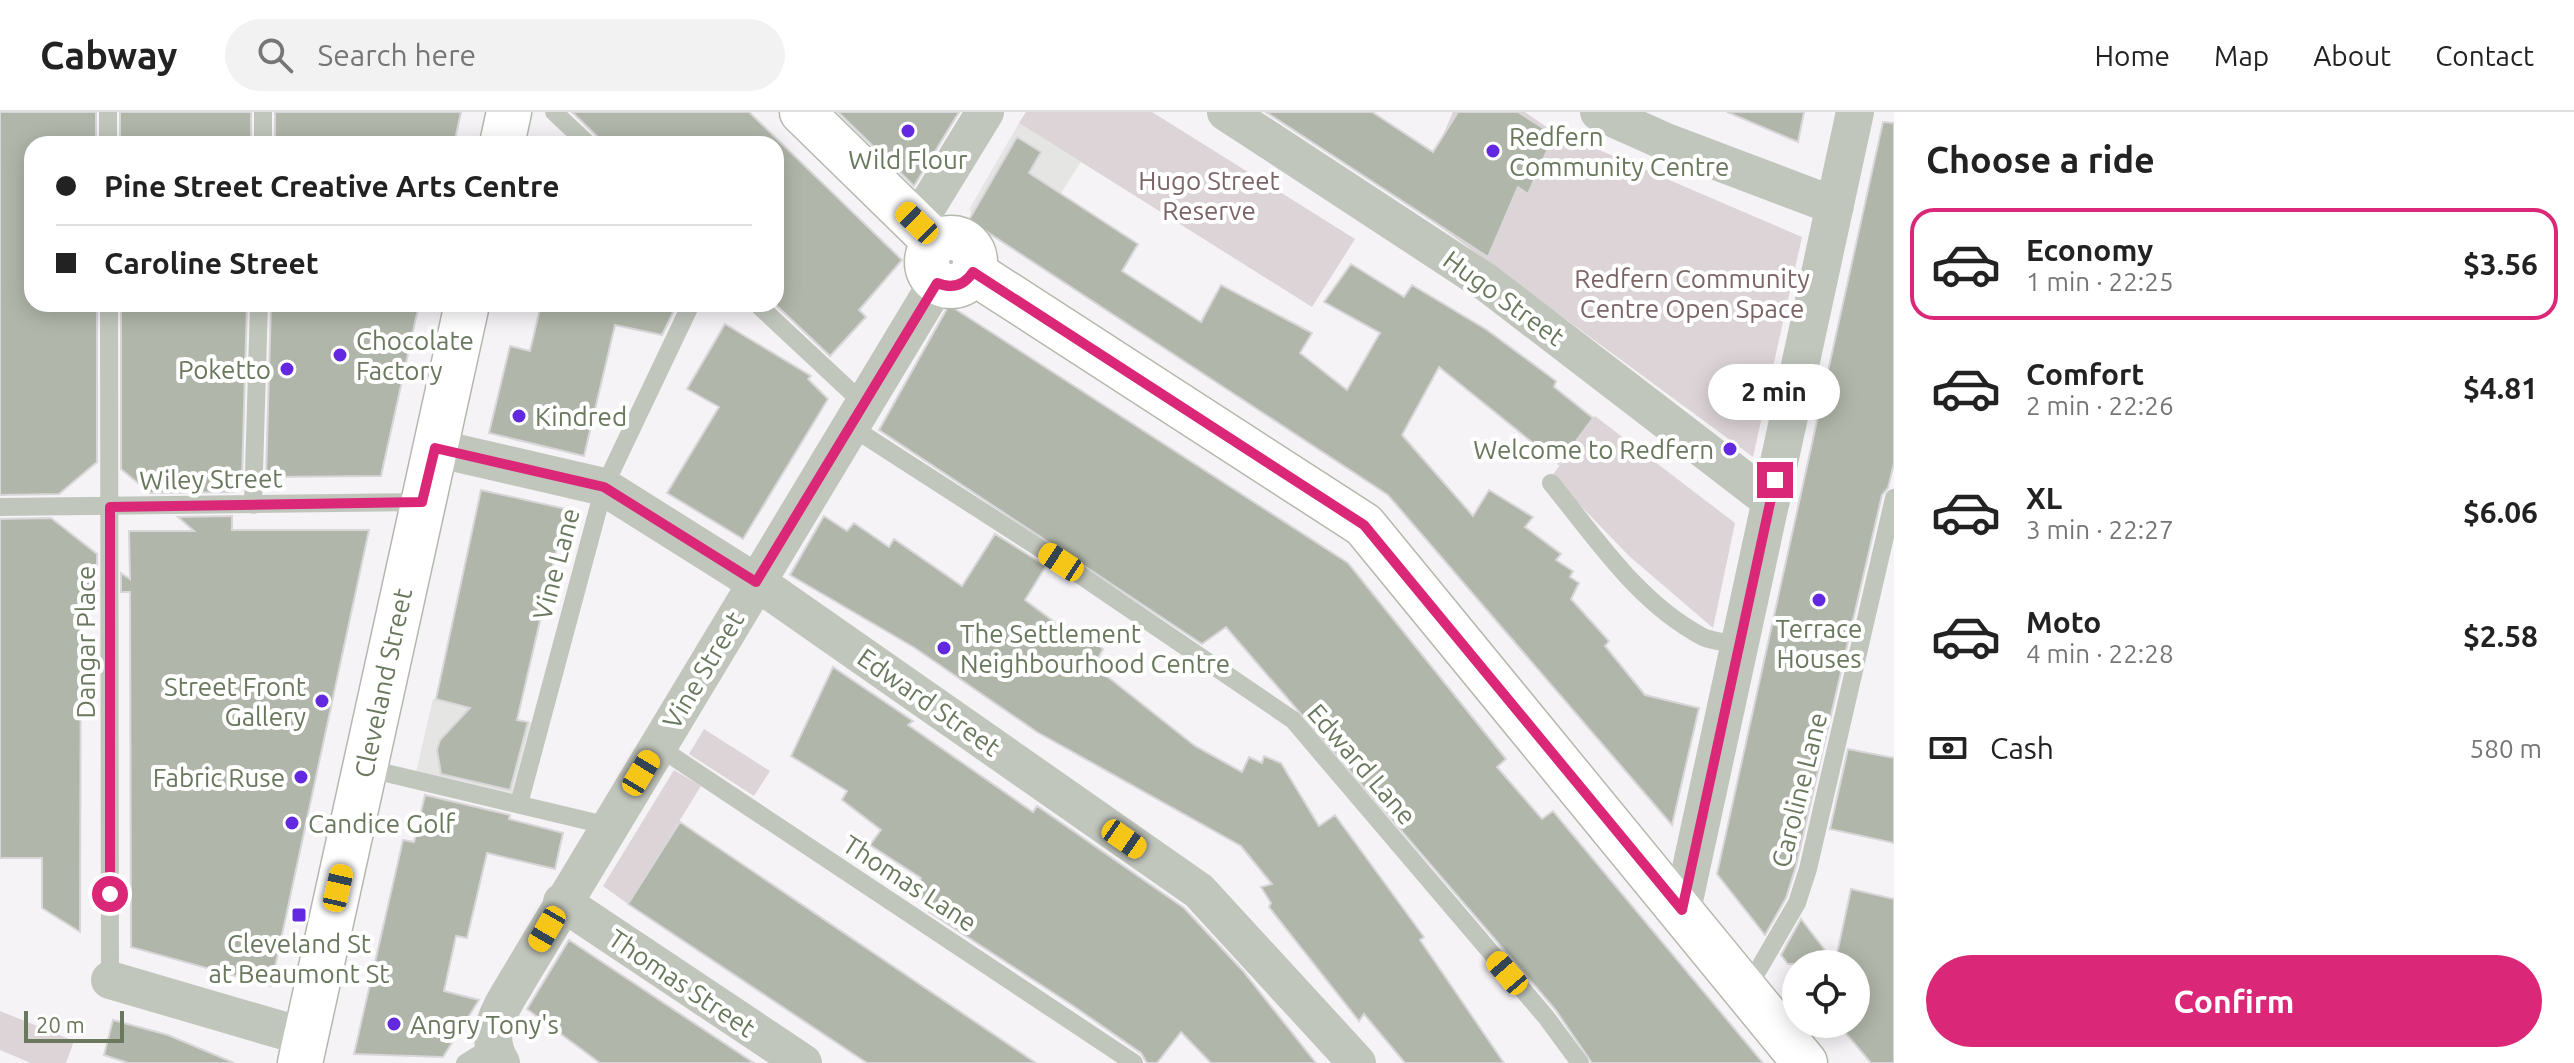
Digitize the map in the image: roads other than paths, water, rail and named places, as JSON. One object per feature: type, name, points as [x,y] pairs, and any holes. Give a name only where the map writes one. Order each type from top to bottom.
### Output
[{"type":"street","points":[[504,136],[509,112]]},
{"type":"street","points":[[802,112],[941,255],[1364,525],[1805,1063]]},
{"type":"street","name":"Vine Street","points":[[486,1057],[499,1013],[562,902],[857,415],[941,255],[985,112]]},
{"type":"street","name":"Hugo Street","points":[[1226,112],[1487,283],[1771,501]]},
{"type":"street","points":[[1599,112],[1666,142],[1835,206]]},
{"type":"street","points":[[1682,910],[1855,112]]},
{"type":"street","name":"Cleveland Street","points":[[303,1050],[465,312]]},
{"type":"street","name":"Edward Street","points":[[435,448],[604,487],[756,582],[1199,891],[1357,1063]]},
{"type":"street","name":"Thomas Street","points":[[562,902],[803,1063]]},
{"type":"street","points":[[110,980],[303,1050]]},
{"type":"lane","points":[[108,112],[108,136]]},
{"type":"lane","points":[[263,112],[263,136]]},
{"type":"lane","points":[[554,112],[580,136]]},
{"type":"lane","name":"Dangar Place","points":[[109,312],[110,980]]},
{"type":"lane","points":[[253,505],[259,312]]},
{"type":"lane","name":"Vine Lane","points":[[519,804],[604,487],[687,312]]},
{"type":"lane","points":[[764,312],[857,415]]},
{"type":"lane","name":"Edward Lane","points":[[857,415],[1061,562],[1293,720],[1546,1017],[1580,1063]]},
{"type":"lane","points":[[1551,483],[1638,589],[1662,610],[1706,638],[1740,645]]},
{"type":"lane","name":"Caroline Lane","points":[[1747,989],[1797,903],[1808,869],[1894,498]]},
{"type":"lane","name":"Wiley Street","points":[[0,507],[422,502]]},
{"type":"lane","name":"Thomas Lane","points":[[657,746],[1134,1063]]},
{"type":"lane","points":[[365,768],[609,826]]},
{"type":"place","name":"Wild Flour","points":[[908,131]]},
{"type":"place","name":"Redfern Community Centre","points":[[1493,151]]},
{"type":"place","name":"Chocolate Factory","points":[[340,355]]},
{"type":"place","name":"Poketto","points":[[287,369]]},
{"type":"place","name":"Kindred","points":[[519,416]]},
{"type":"place","name":"Welcome to Redfern","points":[[1730,449]]},
{"type":"place","name":"Terrace Houses","points":[[1819,600]]},
{"type":"place","name":"The Settlement Neighbourhood Centre","points":[[944,648]]},
{"type":"place","name":"Street Front Gallery","points":[[322,701]]},
{"type":"place","name":"Fabric Ruse","points":[[301,777]]},
{"type":"place","name":"Candice Golf","points":[[292,823]]},
{"type":"place","name":"Cleveland St at Beaumont St","points":[[299,915]]},
{"type":"place","name":"Angry Tony's","points":[[394,1024]]},
{"type":"park label","name":"Hugo Street Reserve","points":[[1209,195]]},
{"type":"park label","name":"Redfern Community Centre Open Space","points":[[1692,293]]}]
